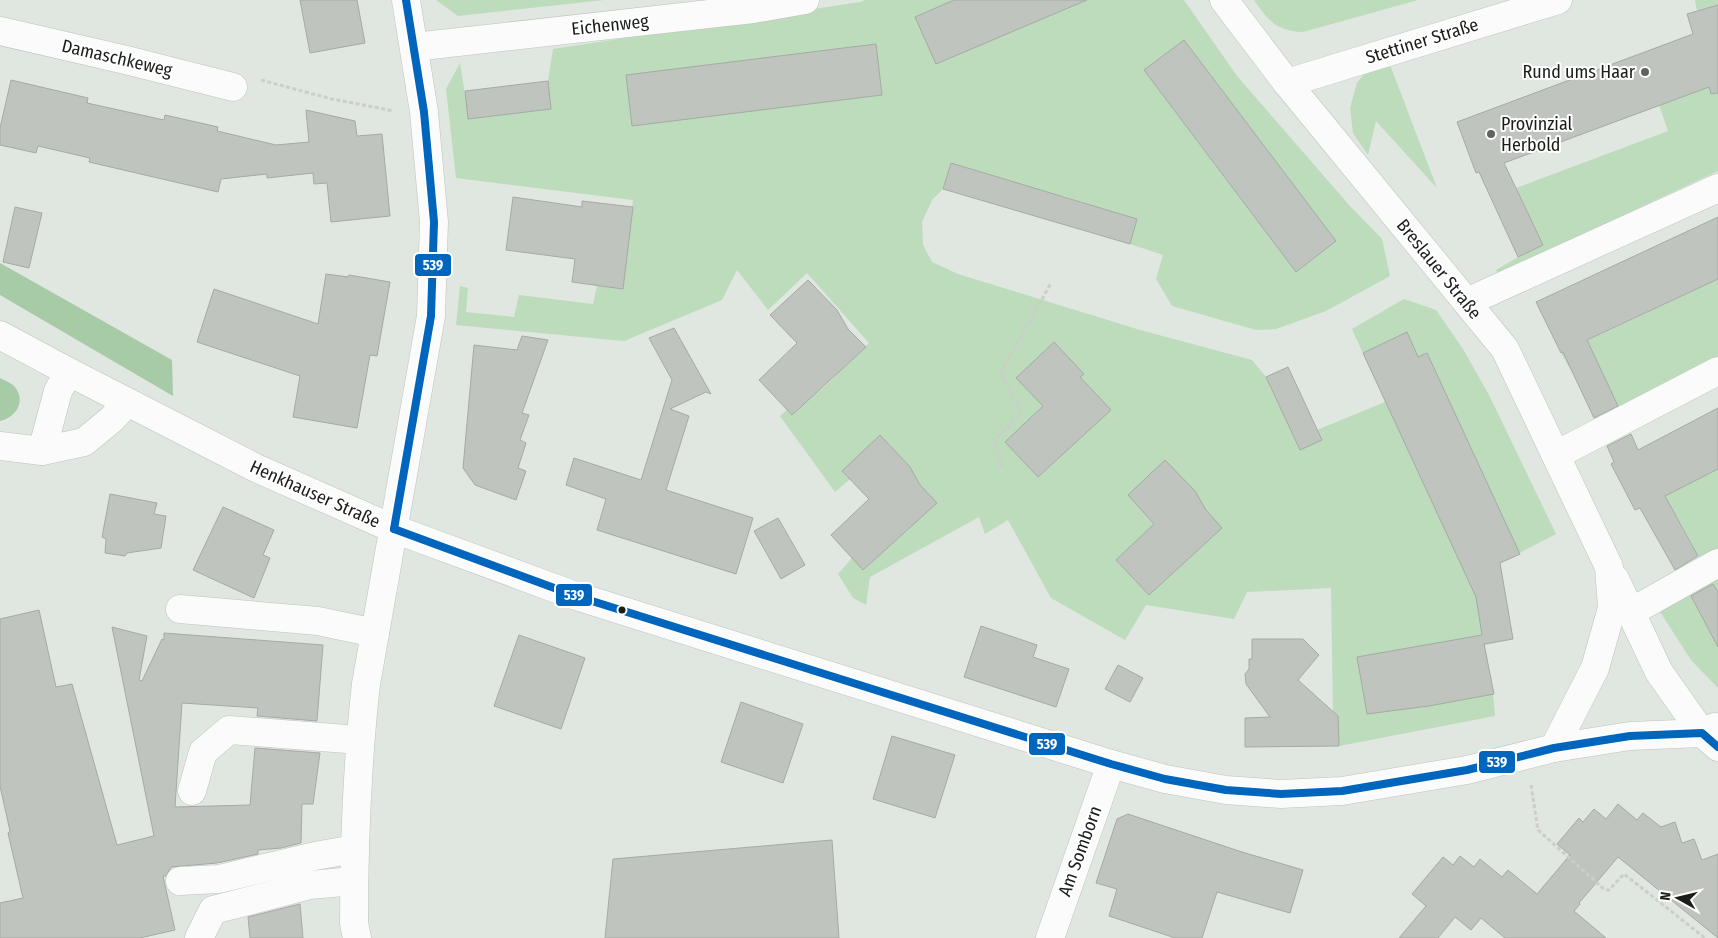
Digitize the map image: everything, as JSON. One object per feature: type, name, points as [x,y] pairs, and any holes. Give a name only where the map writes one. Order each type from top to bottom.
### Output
[{"type":"street","points":[[356,938],[354,923],[354,849],[360,740],[366,684],[431,316],[434,222],[424,112],[406,0]]},
{"type":"street","name":"Eichenweg","points":[[414,47],[753,9],[805,0]]},
{"type":"street","name":"Breslauer Straße","points":[[1224,0],[1287,83],[1504,349],[1659,672],[1713,735]]},
{"type":"street","name":"Stettiner Straße","points":[[1287,83],[1558,0]]},
{"type":"street","name":"Damaschkeweg","points":[[0,31],[233,87]]},
{"type":"street","points":[[1466,302],[1718,188]]},
{"type":"street","name":"Henkhauser Straße","points":[[0,334],[69,372],[256,468],[394,530],[585,599],[1111,764],[1165,779],[1226,790],[1281,794],[1342,790],[1467,770],[1554,748],[1630,736],[1713,735]]},
{"type":"street","points":[[1556,455],[1718,371]]},
{"type":"street","points":[[42,451],[58,391],[69,372]]},
{"type":"street","points":[[0,446],[42,451],[84,442],[112,419],[127,402]]},
{"type":"street","points":[[1631,612],[1718,563]]},
{"type":"street","name":"Breslauer Straße","points":[[1554,748],[1595,668],[1612,608],[1609,567]]},
{"type":"street","points":[[180,609],[318,622],[375,632]]},
{"type":"street","points":[[192,791],[203,752],[229,730],[360,740]]},
{"type":"street","name":"Am Somborn","points":[[1050,938],[1111,764]]},
{"type":"street","points":[[180,881],[219,879],[315,856],[354,849]]},
{"type":"street","points":[[199,938],[213,910],[310,885],[354,881]]},
{"type":"path","points":[[233,87],[240,78],[265,80],[332,99],[388,111],[424,112]]},
{"type":"path","points":[[1002,466],[994,441],[1021,413],[1001,372],[1050,283]]},
{"type":"path","points":[[1527,755],[1538,830],[1605,890],[1609,890],[1624,874],[1705,938]]},
{"type":"green space","points":[[436,0],[604,0],[458,16]]},
{"type":"green space","points":[[865,0],[1184,0],[1237,76],[1349,205],[1382,239],[1390,276],[1326,311],[1276,329],[1256,330],[1172,306],[1156,279],[1163,255],[1130,244],[1137,219],[1060,195],[1052,221],[1022,212],[1029,187],[951,163],[943,189],[932,200],[922,222],[923,245],[932,262],[958,274],[1140,330],[1252,360],[1266,377],[1297,444],[1318,434],[1317,430],[1385,402],[1352,329],[1404,299],[1436,310],[1463,349],[1489,395],[1556,534],[1500,563],[1513,639],[1485,645],[1495,716],[1339,746],[1338,717],[1333,717],[1331,588],[1247,592],[1234,619],[1146,605],[1125,640],[1051,598],[1008,520],[985,534],[979,517],[870,577],[866,605],[853,598],[838,574],[852,558],[831,535],[869,499],[850,479],[835,492],[780,416],[787,410],[791,414],[824,387],[869,343],[807,273],[768,310],[737,270],[722,300],[624,341],[456,325],[460,286],[468,288],[466,312],[514,317],[519,295],[593,304],[597,286],[623,288],[633,200],[456,178],[446,89],[460,63],[469,119],[550,109],[548,81],[553,49]]},
{"type":"green space","points":[[1254,0],[1418,0],[1303,32],[1286,30],[1274,24]]},
{"type":"green space","points":[[1695,0],[1718,0],[1718,5],[1697,11]]},
{"type":"green space","points":[[1387,57],[1437,188],[1376,121],[1368,155],[1353,133],[1350,108],[1357,83],[1370,66]]},
{"type":"green space","points":[[1718,60],[1718,171],[1649,203],[1500,279],[1496,270],[1543,245],[1516,188],[1668,131],[1659,105]]},
{"type":"green space","points":[[0,263],[172,360],[173,396],[0,295]]},
{"type":"green space","points":[[1718,279],[1718,360],[1621,413],[1597,362],[1573,374],[1561,353]]},
{"type":"green space","points":[[0,378],[16,388],[20,400],[14,414],[0,421]]},
{"type":"green space","points":[[1718,469],[1718,555],[1703,564],[1676,515],[1654,501]]},
{"type":"green space","points":[[1718,571],[1718,688],[1691,660],[1657,607]]},
{"type":"building","points":[[300,0],[357,0],[365,43],[310,53]]},
{"type":"building","points":[[954,0],[1087,0],[936,64],[915,17]]},
{"type":"building","points":[[1718,5],[1718,93],[1711,94],[1709,87],[1504,163],[1543,245],[1518,257],[1479,172],[1476,173],[1457,122],[1693,34],[1687,14]]},
{"type":"building","points":[[1184,40],[1336,241],[1296,272],[1144,70]]},
{"type":"building","points":[[876,44],[882,95],[632,126],[626,75]]},
{"type":"building","points":[[11,80],[88,98],[87,103],[164,120],[165,115],[218,127],[217,131],[276,145],[309,142],[306,110],[355,121],[357,136],[382,134],[390,216],[331,222],[327,183],[314,184],[313,173],[267,178],[267,174],[221,179],[218,192],[89,162],[90,158],[38,146],[36,153],[0,145],[0,128]]},
{"type":"building","points":[[548,81],[551,109],[468,119],[465,91]]},
{"type":"building","points":[[951,163],[1137,219],[1130,244],[943,189]]},
{"type":"building","points":[[513,197],[582,207],[582,201],[633,207],[623,289],[572,282],[575,259],[506,250]]},
{"type":"building","points":[[15,207],[42,213],[29,268],[3,262]]},
{"type":"building","points":[[1718,217],[1718,279],[1587,340],[1618,406],[1594,418],[1563,352],[1561,353],[1536,302]]},
{"type":"building","points":[[326,274],[348,277],[349,275],[390,282],[377,356],[370,355],[357,428],[293,417],[300,376],[197,342],[214,289],[318,324]]},
{"type":"building","points":[[808,280],[837,310],[848,329],[866,347],[792,415],[759,380],[797,343],[770,315]]},
{"type":"building","points":[[674,328],[711,394],[706,392],[670,409],[689,416],[666,490],[753,518],[736,574],[597,530],[606,499],[566,485],[574,458],[641,480],[672,380],[649,338]]},
{"type":"building","points":[[1407,332],[1418,357],[1427,353],[1520,554],[1500,563],[1513,639],[1484,644],[1494,694],[1429,706],[1367,714],[1357,657],[1482,635],[1476,597],[1363,353]]},
{"type":"building","points":[[522,336],[548,340],[522,413],[529,415],[520,440],[526,443],[518,468],[526,471],[516,500],[475,485],[463,468],[474,345],[517,350]]},
{"type":"building","points":[[1054,342],[1084,374],[1080,377],[1111,410],[1038,477],[1005,442],[1043,406],[1016,378]]},
{"type":"building","points":[[1288,367],[1322,440],[1300,450],[1266,377]]},
{"type":"building","points":[[1718,408],[1718,469],[1665,496],[1698,556],[1675,570],[1640,508],[1635,510],[1611,464],[1614,462],[1607,446],[1631,434],[1638,450]]},
{"type":"building","points":[[880,435],[910,467],[920,485],[937,503],[863,570],[831,535],[869,499],[842,471]]},
{"type":"building","points":[[1165,460],[1195,491],[1206,510],[1222,528],[1149,595],[1116,560],[1154,524],[1128,495]]},
{"type":"building","points":[[110,494],[157,503],[154,514],[166,516],[161,548],[127,553],[125,556],[105,553],[106,539],[102,537]]},
{"type":"building","points":[[223,507],[274,530],[263,555],[270,558],[254,598],[193,570]]},
{"type":"building","points":[[778,518],[805,565],[781,579],[754,531]]},
{"type":"building","points":[[1713,584],[1718,592],[1718,647],[1691,596]]},
{"type":"building","points":[[39,610],[56,687],[72,684],[117,845],[154,836],[112,627],[147,636],[139,680],[142,681],[162,639],[164,640],[164,633],[323,645],[317,721],[257,716],[258,708],[182,703],[175,807],[250,805],[255,748],[320,753],[313,804],[302,804],[301,843],[281,848],[258,850],[258,854],[217,863],[171,867],[166,876],[163,876],[175,930],[140,938],[0,938],[0,903],[23,898],[8,833],[10,831],[0,786],[0,619]]},
{"type":"building","points":[[981,626],[1037,645],[1033,657],[1069,669],[1056,707],[964,677]]},
{"type":"building","points":[[519,635],[585,658],[561,729],[494,706]]},
{"type":"building","points":[[1252,639],[1303,639],[1319,655],[1298,680],[1338,716],[1339,746],[1245,747],[1245,718],[1270,717],[1246,684],[1245,674],[1249,669],[1249,659],[1252,659]]},
{"type":"building","points":[[1118,665],[1143,678],[1130,702],[1105,689]]},
{"type":"building","points":[[741,702],[803,724],[783,783],[721,762]]},
{"type":"building","points":[[892,736],[955,755],[935,818],[873,799]]},
{"type":"building","points":[[1618,804],[1637,820],[1643,813],[1661,827],[1675,822],[1682,843],[1694,839],[1702,860],[1718,854],[1718,938],[1618,857],[1574,911],[1606,938],[1505,938],[1481,918],[1471,930],[1455,917],[1438,938],[1399,938],[1426,906],[1412,894],[1443,857],[1453,865],[1460,856],[1474,867],[1480,859],[1502,877],[1508,870],[1537,894],[1570,855],[1557,844],[1579,818],[1583,822],[1594,809],[1606,819]]},
{"type":"building","points":[[1128,814],[1303,870],[1290,913],[1217,892],[1202,938],[1175,938],[1109,916],[1117,889],[1096,883],[1117,819]]},
{"type":"building","points":[[832,840],[839,938],[605,938],[613,859]]},
{"type":"building","points":[[300,904],[303,938],[250,938],[248,917]]},
{"type":"transit line","name":"539","points":[[394,529],[431,316],[434,222],[424,112],[406,0]]},
{"type":"transit line","name":"539","points":[[394,529],[576,596],[1111,764],[1165,779],[1226,790],[1281,794],[1342,791],[1467,770],[1554,748],[1630,736],[1702,733],[1718,747]]},
{"type":"place","name":"Rund ums Haar","points":[[1645,72]]},
{"type":"place","name":"Provinzial Herbold","points":[[1491,134]]}]
